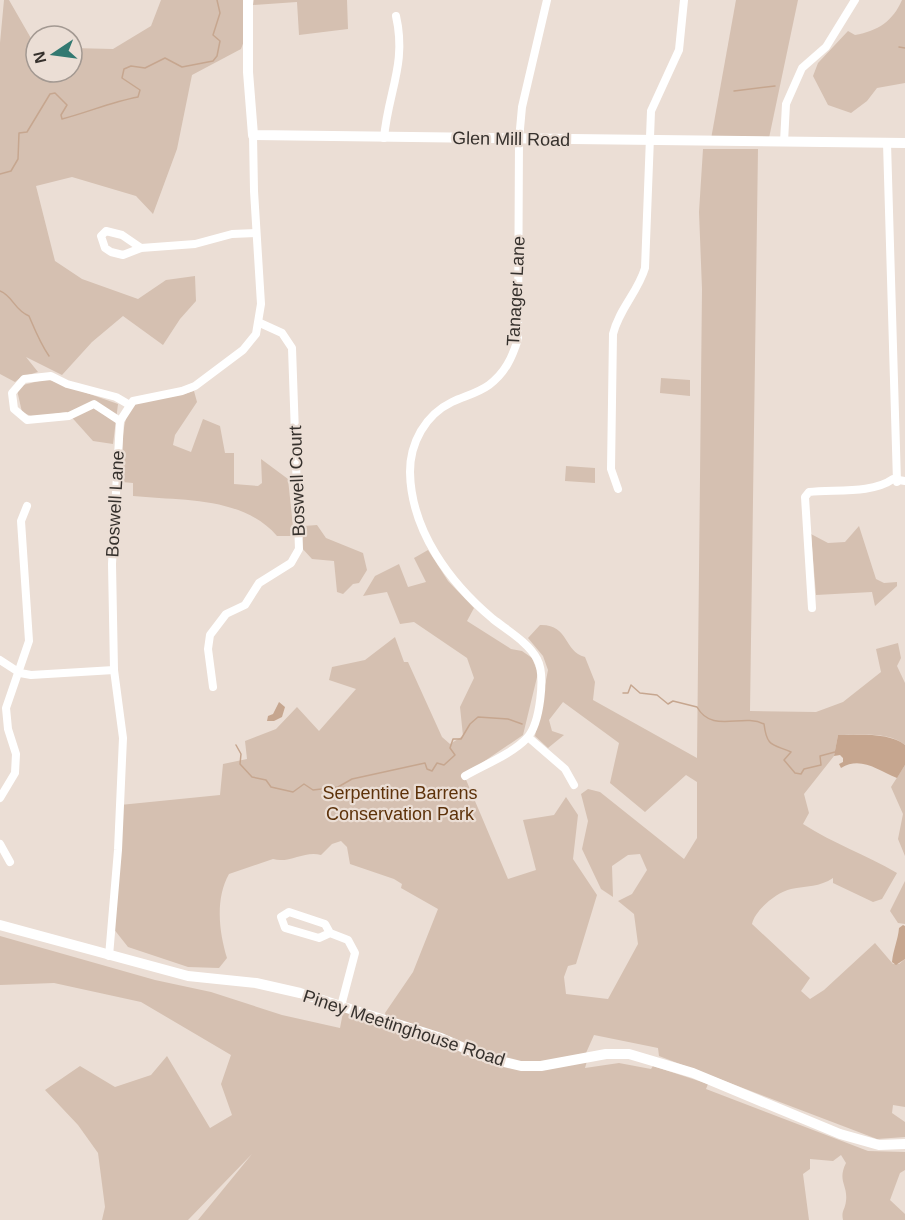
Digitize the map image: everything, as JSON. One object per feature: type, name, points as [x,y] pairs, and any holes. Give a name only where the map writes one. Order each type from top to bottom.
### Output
[{"type":"main road","points":[[248,0],[248,72],[253,135]]},
{"type":"main road","name":"Glen Mill Road","points":[[253,135],[905,143]]},
{"type":"main road","name":"Piney Meetinghouse Road","points":[[0,925],[188,976],[256,983],[341,1006],[441,1038],[487,1058],[521,1066],[541,1066],[606,1054],[629,1054],[693,1073],[840,1134],[879,1145],[905,1144]]},
{"type":"street","name":"Tanager Lane","points":[[528,737],[536,718],[542,685],[542,672],[537,659],[479,607],[444,568],[420,518],[410,473],[413,449],[425,423],[451,403],[477,393],[491,384],[502,373],[514,353],[518,339],[519,140],[522,107],[547,0]]},
{"type":"street","points":[[618,489],[611,469],[614,334],[619,316],[637,290],[645,268],[648,141],[651,111],[678,50],[684,0]]},
{"type":"street","points":[[784,142],[786,104],[802,68],[826,47],[855,0]]},
{"type":"street","points":[[384,138],[386,110],[400,64],[400,33],[396,16]]},
{"type":"street","points":[[120,421],[94,404],[69,416],[27,420],[14,409],[12,393],[24,379],[51,376],[67,384],[116,397],[128,404],[140,397],[171,394],[195,386],[243,350],[256,334],[260,323],[261,304],[253,135]]},
{"type":"street","points":[[812,608],[804,500],[809,492],[864,488],[886,484],[893,479],[901,482],[887,143]]},
{"type":"street","points":[[141,248],[116,232],[106,231],[101,236],[101,243],[105,248],[117,255],[141,248],[195,244],[232,234],[256,233]]},
{"type":"street","name":"Boswell Court","points":[[213,687],[208,649],[210,635],[217,624],[230,612],[245,605],[259,583],[291,563],[299,549],[292,348],[282,333],[260,323]]},
{"type":"street","name":"Boswell Lane","points":[[109,956],[122,747],[121,713],[114,670],[112,564],[120,421],[128,404]]},
{"type":"street","points":[[0,798],[15,773],[16,754],[8,729],[6,708],[20,674],[29,641],[21,521],[27,506]]},
{"type":"street","points":[[0,660],[20,674],[114,670]]},
{"type":"street","points":[[465,776],[528,737],[565,769],[574,785]]},
{"type":"street","points":[[0,844],[10,862]]},
{"type":"street","points":[[330,933],[319,938],[285,928],[281,917],[290,912],[325,924],[330,933],[348,940],[355,953],[341,1006]]},
{"type":"green space","points":[[4,0],[9,0],[24,26],[24,84],[84,84],[84,48],[113,49],[151,26],[161,0],[248,0],[248,30],[241,49],[192,75],[177,149],[153,214],[136,196],[72,177],[36,186],[55,261],[82,279],[138,299],[166,280],[195,276],[196,301],[180,319],[163,345],[123,316],[92,342],[62,375],[26,357],[38,372],[21,377],[15,382],[0,374],[0,43]]},
{"type":"green space","points":[[254,0],[347,0],[348,29],[299,35],[297,2],[253,5]]},
{"type":"green space","points":[[736,0],[798,0],[769,138],[711,139]]},
{"type":"green space","points":[[902,0],[905,0],[905,83],[877,88],[867,101],[851,113],[828,105],[813,76],[818,63],[848,31],[855,35],[871,31],[884,24],[894,14]]},
{"type":"green space","name":"Serpentine Barrens Conservation Park","points":[[703,149],[758,149],[750,711],[816,712],[843,702],[881,672],[876,649],[898,643],[901,658],[897,666],[905,683],[905,745],[882,736],[838,735],[834,756],[804,794],[809,813],[803,824],[897,873],[882,899],[873,902],[833,883],[833,878],[818,885],[791,889],[779,894],[757,913],[752,924],[810,978],[801,991],[810,999],[824,990],[875,943],[893,964],[899,964],[905,959],[905,1107],[893,1105],[892,1113],[905,1122],[905,1137],[877,1139],[659,1056],[658,1048],[594,1035],[582,1062],[587,1061],[585,1068],[619,1063],[651,1069],[653,1066],[708,1084],[706,1089],[868,1151],[905,1152],[905,1170],[900,1173],[890,1200],[905,1214],[905,1220],[843,1220],[846,1196],[842,1174],[846,1163],[841,1155],[833,1161],[810,1159],[810,1169],[803,1174],[809,1220],[198,1220],[252,1154],[188,1220],[102,1220],[105,1207],[98,1153],[78,1125],[45,1090],[80,1066],[115,1087],[151,1075],[167,1056],[210,1128],[232,1115],[221,1084],[231,1055],[141,1002],[54,983],[0,985],[0,936],[155,980],[211,992],[282,1015],[340,1028],[344,1007],[388,1023],[385,1013],[413,972],[438,909],[401,888],[402,884],[394,879],[350,864],[347,847],[341,841],[332,844],[321,855],[309,854],[285,860],[273,859],[229,874],[220,905],[222,937],[227,958],[219,968],[188,967],[128,947],[113,928],[120,805],[220,795],[223,764],[247,759],[245,741],[276,729],[297,707],[319,731],[356,689],[329,680],[332,667],[365,660],[395,637],[404,662],[408,662],[442,737],[450,744],[463,736],[460,707],[474,678],[467,658],[414,622],[400,624],[387,592],[363,596],[375,576],[399,564],[408,587],[426,582],[414,558],[428,550],[448,581],[474,608],[467,621],[511,649],[522,651],[532,658],[538,673],[523,735],[464,775],[508,879],[536,870],[523,820],[554,815],[566,797],[578,815],[573,859],[597,895],[576,964],[568,966],[564,977],[566,994],[608,999],[638,944],[634,914],[618,901],[632,894],[647,870],[640,854],[628,855],[612,866],[613,897],[601,889],[582,849],[588,821],[581,794],[588,789],[600,792],[684,859],[697,838],[697,782],[686,775],[645,812],[610,783],[619,743],[563,702],[549,720],[552,731],[564,735],[548,748],[535,736],[548,670],[543,656],[528,638],[540,625],[556,629],[578,654],[585,657],[595,682],[593,700],[697,758],[702,289],[699,212]]},
{"type":"green space","points":[[661,378],[690,380],[690,396],[660,393]]},
{"type":"green space","points":[[47,379],[118,404],[113,444],[93,441],[67,412],[33,417],[22,412],[17,390],[23,385]]},
{"type":"green space","points":[[194,391],[197,402],[175,435],[173,445],[191,452],[203,419],[220,426],[225,453],[234,453],[234,484],[258,486],[262,483],[261,459],[288,479],[294,536],[277,536],[263,523],[229,507],[191,500],[133,496],[133,483],[122,482],[124,426],[132,408],[145,401]]},
{"type":"green space","points":[[566,466],[595,468],[595,483],[565,481]]},
{"type":"green space","points":[[317,525],[326,538],[363,553],[367,570],[359,583],[353,584],[343,594],[337,592],[334,561],[312,559],[301,547],[304,526]]},
{"type":"green space","points":[[859,526],[876,579],[884,583],[897,582],[897,586],[875,606],[872,592],[816,595],[811,534],[828,543],[845,542]]},
{"type":"green space","points":[[905,765],[905,856],[898,839],[903,814],[891,787]]},
{"type":"green space","points":[[905,881],[905,924],[898,923],[890,911]]},
{"type":"shaded area","points":[[279,702],[285,707],[282,717],[274,721],[267,721],[268,716],[273,714]]},
{"type":"shaded area","points":[[838,735],[873,735],[899,741],[905,745],[905,765],[897,778],[862,764],[855,763],[841,768],[839,764],[843,762],[843,758],[840,755],[834,756]]},
{"type":"shaded area","points":[[905,926],[905,959],[896,965],[892,962],[899,928]]},
{"type":"waterway","points":[[0,174],[11,171],[18,159],[19,133],[27,132],[50,94],[55,93],[67,105],[61,115],[62,119],[138,97],[140,90],[122,78],[124,69],[131,66],[145,68],[165,58],[182,67],[213,61],[217,56],[220,41],[213,35],[220,13],[217,0]]},
{"type":"waterway","points":[[899,47],[905,48]]},
{"type":"waterway","points":[[734,91],[775,86]]},
{"type":"waterway","points":[[0,291],[29,316],[49,356]]},
{"type":"waterway","points":[[623,693],[628,693],[631,685],[640,693],[657,695],[668,704],[673,701],[697,707],[711,720],[746,720],[764,724],[769,741],[791,752],[784,760],[795,773],[801,774],[804,769],[821,765],[820,756],[835,752]]},
{"type":"waterway","points":[[236,745],[241,754],[240,764],[252,777],[266,780],[271,787],[293,792],[304,784],[313,790],[338,787],[352,779],[425,763],[427,769],[432,771],[437,763],[444,765],[455,755],[450,748],[453,739],[461,739],[470,724],[478,717],[508,719],[522,724]]}]
